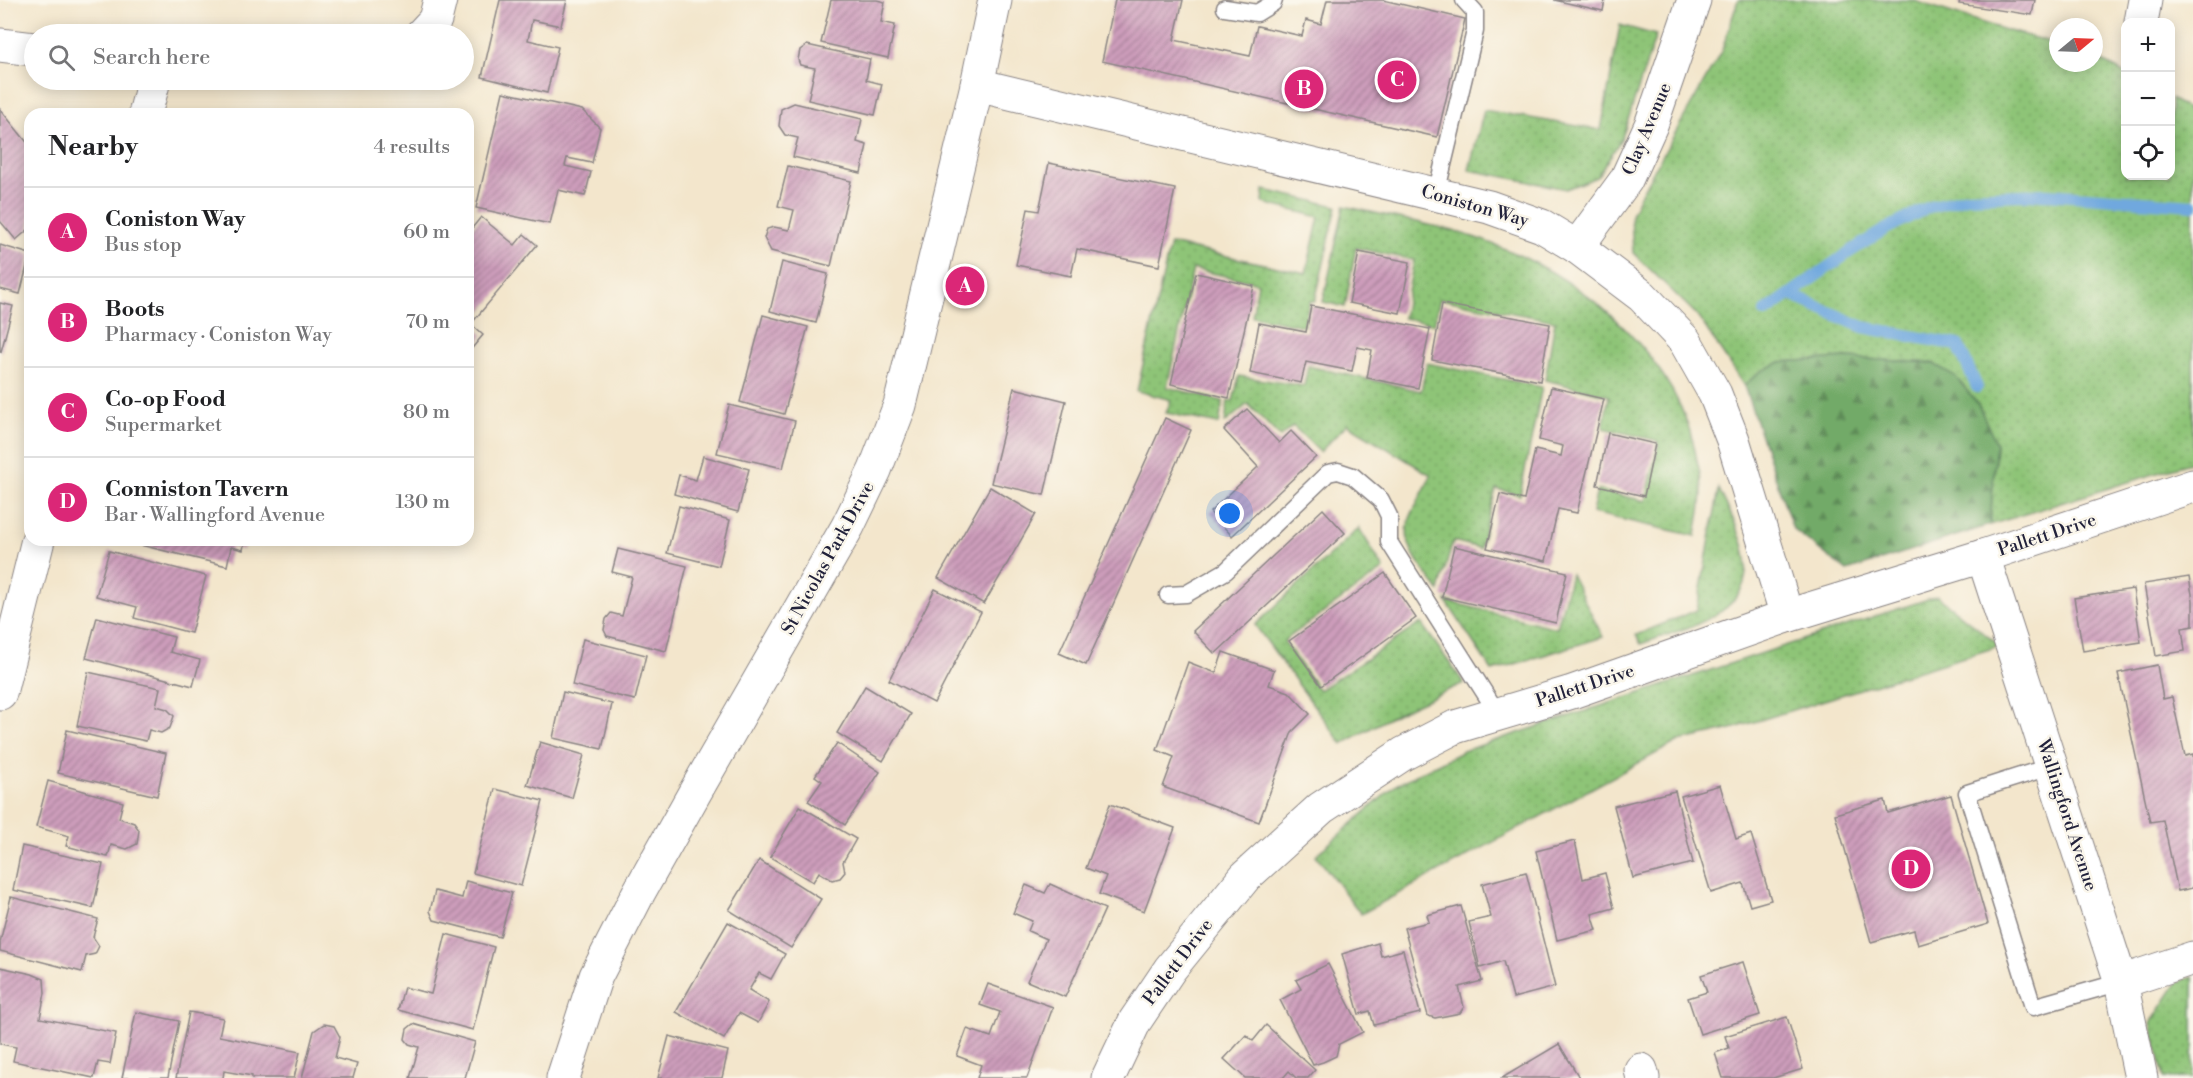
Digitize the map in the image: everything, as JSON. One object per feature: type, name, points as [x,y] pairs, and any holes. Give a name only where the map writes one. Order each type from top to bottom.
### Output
[{"type":"street","points":[[431,24],[435,20],[440,0]]},
{"type":"street","name":"St Nicolas Park Drive","points":[[563,1078],[596,976],[694,794],[848,526],[875,470],[900,405],[977,85],[995,0]]},
{"type":"street","name":"Clay Avenue","points":[[1577,247],[1626,180],[1651,125],[1694,0]]},
{"type":"street","points":[[2142,18],[2145,0]]},
{"type":"street","points":[[0,45],[24,48]]},
{"type":"street","name":"Coniston Way","points":[[977,85],[1489,207],[1531,222],[1577,247],[1642,296],[1685,341],[1710,385],[1733,440],[1787,616]]},
{"type":"street","points":[[147,108],[151,90]]},
{"type":"street","name":"Pallett Drive","points":[[1108,1078],[1135,1021],[1170,969],[1245,877],[1321,808],[1403,754],[1455,728],[1572,692],[1787,616],[2193,486]]},
{"type":"street","points":[[0,693],[37,546]]},
{"type":"street","name":"Wallingford Avenue","points":[[1983,555],[2121,981],[2140,1078]]},
{"type":"street","points":[[2121,981],[2193,958]]},
{"type":"lane","points":[[1225,8],[1257,14],[1274,0]]},
{"type":"lane","points":[[1436,194],[1475,31],[1475,12],[1464,0]]},
{"type":"lane","points":[[1168,595],[1186,594],[1226,571],[1328,473],[1338,471],[1346,473],[1353,476],[1381,500],[1389,516],[1389,542],[1498,714]]},
{"type":"lane","points":[[2052,766],[1967,793],[2033,1007],[2121,981]]},
{"type":"green space","points":[[1738,0],[1912,0],[2049,42],[2049,72],[2103,72],[2103,61],[2121,72],[2121,180],[2175,180],[2175,101],[2193,112],[2193,462],[1990,525],[1996,444],[1932,363],[1847,358],[1780,362],[1758,373],[1744,386],[1698,316],[1633,253],[1631,215],[1722,50]]},
{"type":"green space","points":[[1620,25],[1656,35],[1622,138],[1597,177],[1566,189],[1469,170],[1484,110],[1601,130]]},
{"type":"green space","points":[[1264,190],[1337,206],[1315,301],[1310,301],[1303,326],[1252,316],[1258,283],[1193,269],[1167,387],[1223,401],[1219,424],[1166,413],[1171,400],[1137,391],[1170,244],[1306,273],[1319,217],[1263,203]]},
{"type":"green space","points":[[1344,206],[1441,228],[1498,246],[1532,261],[1565,281],[1596,303],[1625,329],[1651,358],[1672,389],[1687,424],[1702,487],[1696,536],[1592,513],[1597,490],[1646,501],[1659,441],[1603,428],[1609,396],[1545,380],[1555,321],[1440,299],[1434,324],[1403,318],[1414,260],[1356,248],[1345,307],[1323,302]]},
{"type":"green space","points":[[1847,358],[1932,363],[1955,376],[1978,404],[1996,444],[1990,525],[1847,571],[1793,529],[1744,386],[1758,373],[1780,362]]},
{"type":"green space","points":[[1427,363],[1542,387],[1520,495],[1496,489],[1480,548],[1453,541],[1439,591],[1411,549],[1407,530],[1411,515],[1431,475],[1347,424],[1320,452],[1293,426],[1280,437],[1248,404],[1225,423],[1228,401],[1233,401],[1239,376],[1304,386],[1308,366],[1421,391]]},
{"type":"green space","points":[[1719,489],[1744,548],[1746,571],[1742,589],[1731,603],[1717,614],[1679,631],[1641,644],[1636,635],[1697,610]]},
{"type":"green space","points":[[1359,528],[1384,569],[1284,641],[1319,690],[1421,623],[1464,683],[1400,712],[1342,744],[1255,625]]},
{"type":"green space","points":[[1571,574],[1603,637],[1492,671],[1446,601],[1557,628]]},
{"type":"green space","points":[[1937,596],[2000,646],[1728,730],[1679,741],[1361,914],[1316,855],[1396,785],[1463,751]]},
{"type":"green space","points":[[2193,977],[2193,1078],[2164,1078],[2151,1023],[2177,983]]},
{"type":"building","points":[[500,0],[567,0],[561,26],[532,20],[528,40],[558,47],[547,93],[482,77]]},
{"type":"building","points":[[831,0],[885,2],[881,22],[895,25],[888,58],[821,43]]},
{"type":"building","points":[[1115,0],[1183,0],[1174,40],[1250,56],[1257,26],[1302,36],[1306,20],[1321,24],[1327,0],[1383,0],[1465,19],[1437,137],[1102,61]]},
{"type":"building","points":[[1554,0],[1605,0],[1603,11]]},
{"type":"building","points":[[1960,0],[2035,0],[2032,15],[1959,4]]},
{"type":"building","points":[[807,45],[870,59],[866,80],[882,84],[875,115],[808,100],[815,68],[800,65],[798,60],[800,50]]},
{"type":"building","points":[[503,92],[582,110],[600,128],[592,163],[567,158],[565,166],[591,172],[585,196],[558,190],[550,224],[476,208]]},
{"type":"building","points":[[794,103],[862,119],[857,142],[867,145],[861,173],[793,157],[798,138],[785,135],[779,126],[781,109]]},
{"type":"building","points":[[0,109],[24,139],[24,233],[16,240],[0,221]]},
{"type":"building","points":[[1049,163],[1175,189],[1159,266],[1077,249],[1071,276],[1016,265],[1028,209],[1039,211]]},
{"type":"building","points":[[788,166],[851,181],[831,266],[771,251],[764,238],[767,229],[774,227],[789,230],[794,210],[778,206]]},
{"type":"building","points":[[481,217],[515,245],[524,234],[537,245],[474,320],[474,226]]},
{"type":"building","points":[[0,245],[24,252],[24,278],[20,294],[0,289]]},
{"type":"building","points":[[1359,252],[1410,262],[1400,313],[1349,303]]},
{"type":"building","points":[[782,262],[828,274],[816,323],[770,311]]},
{"type":"building","points":[[1196,273],[1254,286],[1229,398],[1171,384]]},
{"type":"building","points":[[0,303],[13,306],[1,352],[0,351]]},
{"type":"building","points":[[1442,304],[1550,324],[1540,381],[1432,360]]},
{"type":"building","points":[[1311,306],[1430,329],[1418,388],[1367,378],[1372,350],[1357,347],[1352,371],[1306,362],[1301,383],[1250,373],[1259,323],[1306,332]]},
{"type":"building","points":[[763,315],[808,327],[784,414],[740,402]]},
{"type":"building","points":[[474,327],[483,335],[474,346]]},
{"type":"building","points":[[1551,387],[1604,399],[1577,513],[1558,509],[1546,561],[1487,548],[1500,494],[1524,500],[1535,450],[1561,456],[1563,446],[1539,440]]},
{"type":"building","points":[[1014,388],[1066,401],[1044,495],[991,483]]},
{"type":"building","points":[[729,405],[795,421],[783,468],[717,453]]},
{"type":"building","points":[[1247,409],[1279,443],[1291,431],[1316,457],[1232,536],[1210,512],[1258,467],[1224,430]]},
{"type":"building","points":[[1165,418],[1191,430],[1086,665],[1059,653]]},
{"type":"building","points":[[1608,433],[1655,444],[1644,496],[1597,485]]},
{"type":"building","points":[[703,456],[749,469],[738,512],[674,494],[679,475],[696,480]]},
{"type":"building","points":[[990,487],[1036,514],[984,604],[938,578]]},
{"type":"building","points":[[679,506],[730,520],[719,566],[667,553]]},
{"type":"building","points":[[1323,509],[1345,533],[1215,654],[1193,631]]},
{"type":"building","points":[[145,546],[244,546],[243,550],[231,547],[227,566]]},
{"type":"building","points":[[1454,546],[1567,572],[1556,623],[1442,597]]},
{"type":"building","points":[[618,549],[687,566],[666,651],[607,636],[604,630],[606,619],[611,613],[622,616],[632,577],[612,572]]},
{"type":"building","points":[[109,551],[206,576],[191,633],[134,618],[137,607],[96,596]]},
{"type":"building","points":[[1385,573],[1416,618],[1321,686],[1289,641]]},
{"type":"building","points":[[2189,577],[2193,600],[2193,626],[2182,628],[2185,651],[2156,656],[2144,584]]},
{"type":"building","points":[[935,589],[981,612],[934,703],[889,680]]},
{"type":"building","points":[[2133,589],[2141,642],[2083,651],[2074,598]]},
{"type":"building","points":[[97,617],[174,637],[170,652],[200,660],[193,686],[86,658]]},
{"type":"building","points":[[583,639],[646,655],[635,700],[572,685]]},
{"type":"building","points":[[1223,652],[1274,670],[1269,685],[1289,692],[1310,714],[1292,732],[1259,822],[1163,787],[1174,757],[1157,750],[1188,662],[1216,673]]},
{"type":"building","points":[[2157,665],[2163,699],[2172,697],[2185,756],[2193,754],[2193,888],[2178,891],[2163,820],[2150,822],[2118,673]]},
{"type":"building","points":[[88,672],[160,688],[156,706],[167,709],[174,716],[170,728],[161,733],[149,730],[146,741],[77,726]]},
{"type":"building","points":[[865,686],[911,714],[883,761],[837,733]]},
{"type":"building","points":[[563,692],[612,704],[602,749],[553,738]]},
{"type":"building","points":[[67,730],[166,753],[157,796],[58,773]]},
{"type":"building","points":[[540,742],[584,755],[572,798],[527,785]]},
{"type":"building","points":[[837,743],[880,772],[845,825],[808,801],[822,781],[815,776]]},
{"type":"building","points":[[48,781],[123,802],[119,818],[134,823],[139,830],[137,844],[127,849],[111,845],[108,857],[66,846],[69,836],[36,827]]},
{"type":"building","points":[[1720,785],[1736,839],[1751,834],[1771,900],[1750,906],[1743,883],[1711,893],[1681,796]]},
{"type":"building","points":[[495,789],[543,801],[521,886],[473,873]]},
{"type":"building","points":[[1675,791],[1693,863],[1633,878],[1614,806]]},
{"type":"building","points":[[1951,795],[1988,924],[1918,945],[1914,930],[1871,942],[1835,814],[1885,800],[1888,813]]},
{"type":"building","points":[[1110,804],[1175,828],[1144,911],[1099,894],[1106,876],[1086,868]]},
{"type":"building","points":[[800,806],[856,839],[843,862],[845,872],[840,878],[832,880],[819,872],[813,882],[770,857]]},
{"type":"building","points":[[1575,841],[1583,879],[1605,873],[1614,908],[1592,914],[1597,930],[1557,940],[1536,851]]},
{"type":"building","points":[[22,846],[103,864],[93,908],[13,890]]},
{"type":"building","points":[[759,860],[821,899],[791,948],[729,910]]},
{"type":"building","points":[[1526,872],[1555,987],[1513,998],[1503,961],[1480,968],[1469,922],[1491,917],[1482,884]]},
{"type":"building","points":[[466,881],[512,893],[500,937],[434,920],[430,911],[435,891],[462,898]]},
{"type":"building","points":[[1050,884],[1105,909],[1065,997],[1027,981],[1046,939],[1028,931],[1032,921],[1013,913],[1026,885],[1045,893]]},
{"type":"building","points":[[11,897],[98,919],[93,937],[99,946],[95,954],[86,956],[82,972],[0,951]]},
{"type":"building","points":[[1461,906],[1482,981],[1459,987],[1464,1007],[1460,1013],[1435,1018],[1428,1016],[1404,928],[1429,922],[1427,915]]},
{"type":"building","points":[[728,922],[785,954],[771,979],[759,973],[749,990],[769,1002],[758,1023],[739,1013],[724,1039],[676,1012]]},
{"type":"building","points":[[446,934],[494,947],[473,1030],[398,1010],[404,987],[431,994]]},
{"type":"building","points":[[1378,943],[1381,956],[1403,950],[1420,1013],[1374,1025],[1370,1011],[1359,1014],[1342,954]]},
{"type":"building","points":[[1743,962],[1760,1015],[1700,1034],[1688,998],[1707,992],[1701,975]]},
{"type":"building","points":[[1328,964],[1363,1032],[1339,1044],[1336,1056],[1313,1065],[1280,1000],[1301,989],[1296,980]]},
{"type":"building","points":[[0,967],[44,979],[45,993],[40,1018],[116,1033],[110,1064],[98,1062],[94,1078],[13,1061],[16,1047],[0,1044]]},
{"type":"building","points":[[988,984],[1053,1007],[1027,1078],[977,1078],[981,1065],[957,1056],[967,1029],[991,1037],[1000,1012],[980,1005]]},
{"type":"building","points":[[136,1012],[179,1021],[168,1078],[122,1078]]},
{"type":"building","points":[[189,1012],[223,1018],[219,1036],[300,1052],[294,1078],[252,1078],[252,1076],[224,1071],[223,1078],[176,1078]]},
{"type":"building","points":[[1787,1017],[1803,1069],[1773,1078],[1723,1078],[1715,1053],[1729,1048],[1725,1036]]},
{"type":"building","points":[[324,1024],[334,1026],[340,1037],[335,1058],[357,1064],[353,1078],[302,1078],[314,1031]]},
{"type":"building","points":[[413,1024],[475,1042],[465,1078],[410,1078],[419,1047],[409,1044],[405,1039],[407,1029]]},
{"type":"building","points":[[1266,1025],[1315,1070],[1308,1078],[1296,1078],[1289,1071],[1283,1078],[1245,1078],[1224,1059],[1246,1035],[1253,1041]]},
{"type":"building","points":[[669,1036],[728,1051],[722,1078],[658,1078]]},
{"type":"building","points":[[1559,1044],[1579,1077],[1502,1078]]},
{"type":"waterway","points":[[1765,312],[1884,230],[1927,208],[1966,197],[2047,194],[2193,205]]},
{"type":"waterway","points":[[1791,295],[1863,327],[1958,345],[1977,387]]},
{"type":"place","name":"Co-op Food","points":[[1397,80]]},
{"type":"place","name":"Boots","points":[[1304,89]]},
{"type":"place","name":"Coniston Way","points":[[965,286]]},
{"type":"place","name":"Conniston Tavern","points":[[1911,869]]}]
